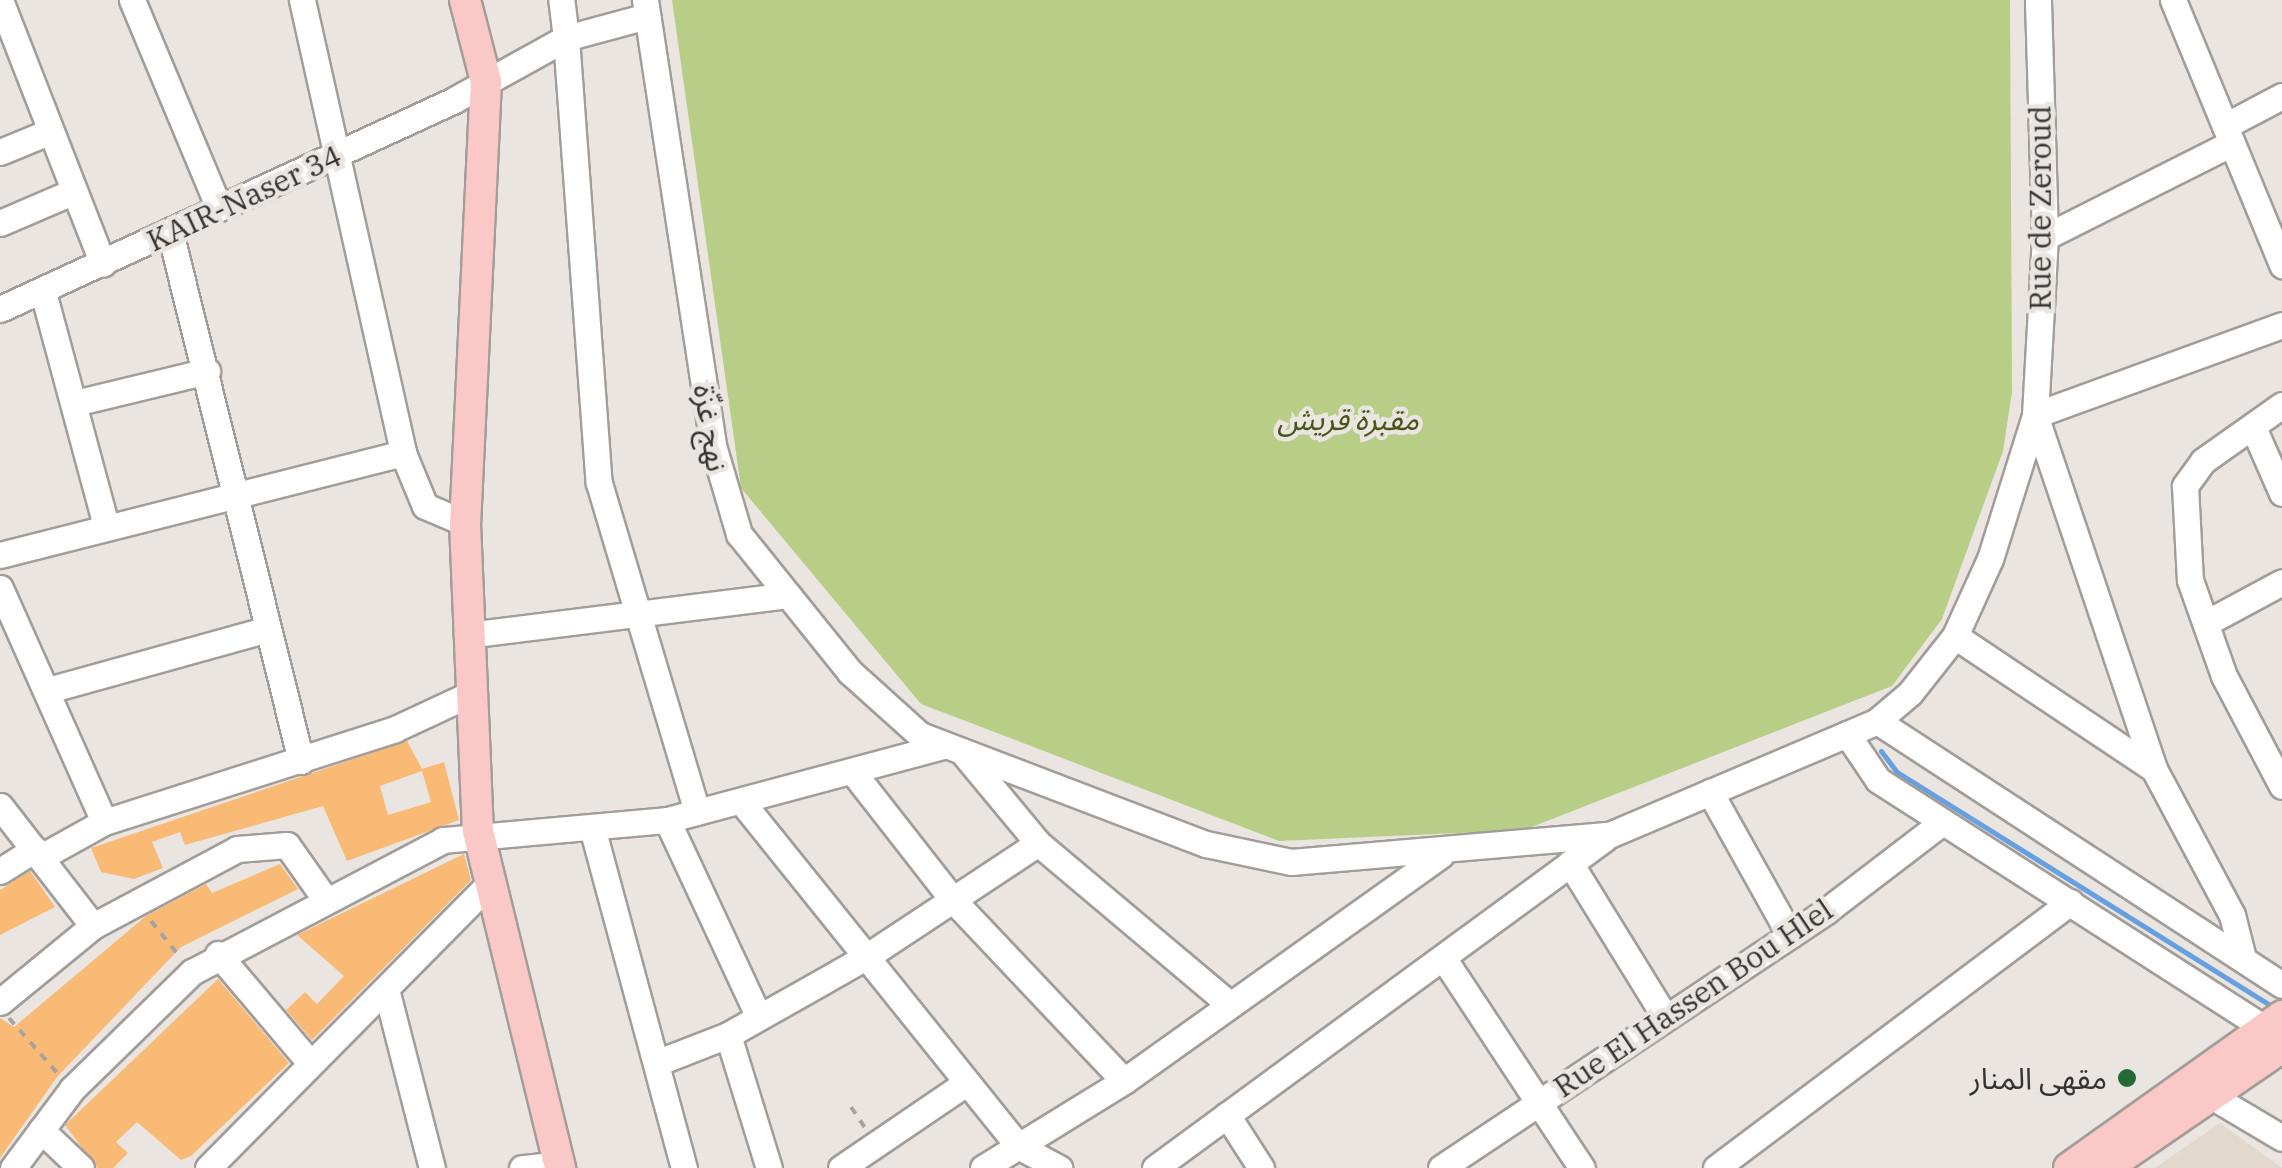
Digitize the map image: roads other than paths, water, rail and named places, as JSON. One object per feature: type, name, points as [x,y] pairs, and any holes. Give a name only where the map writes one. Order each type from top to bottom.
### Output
[{"type":"main road","points":[[465,0],[486,81],[465,523],[468,695],[478,831],[487,886],[560,1166]]},
{"type":"main road","points":[[2068,1168],[2115,1154],[2214,1097],[2276,1043]]},
{"type":"main road","points":[[2115,1154],[2276,1043]]},
{"type":"street","points":[[132,0],[219,208]]},
{"type":"street","points":[[302,0],[342,153],[402,454],[426,506],[465,523]]},
{"type":"street","points":[[561,0],[598,483],[697,812]]},
{"type":"street","name":"Rue de Zeroud","points":[[2035,415],[2045,236],[2038,0]]},
{"type":"street","points":[[2173,0],[2282,265]]},
{"type":"street","points":[[6,6],[12,77],[46,133],[103,264]]},
{"type":"street","name":"KAIR-Naser 34","points":[[0,309],[342,153],[566,38],[646,8]]},
{"type":"street","name":"نهج غزّة","points":[[646,8],[722,496],[739,534],[870,695],[954,750]]},
{"type":"street","points":[[2045,236],[2280,103]]},
{"type":"street","points":[[0,152],[46,133]]},
{"type":"street","points":[[0,222],[70,192]]},
{"type":"street","points":[[170,232],[300,761]]},
{"type":"street","points":[[43,292],[106,526]]},
{"type":"street","points":[[1155,1168],[1446,962],[1609,835],[1877,720],[1954,636],[2035,415],[2282,325]]},
{"type":"street","points":[[75,403],[207,371]]},
{"type":"street","points":[[2278,784],[2206,622],[2186,554],[2185,486],[2203,460],[2282,404]]},
{"type":"street","points":[[2035,415],[2154,769],[2232,915],[2242,954]]},
{"type":"street","points":[[2253,427],[2282,493]]},
{"type":"street","points":[[0,555],[402,454]]},
{"type":"street","points":[[2206,622],[2282,582]]},
{"type":"street","points":[[0,588],[104,822]]},
{"type":"street","points":[[467,635],[788,595]]},
{"type":"street","points":[[48,690],[268,629]]},
{"type":"street","points":[[1954,636],[2154,769]]},
{"type":"street","points":[[0,872],[104,822],[300,761],[468,695]]},
{"type":"street","points":[[1877,720],[2242,954],[2282,985]]},
{"type":"street","points":[[1847,734],[1878,780],[2070,902],[2276,1043]]},
{"type":"street","points":[[954,750],[1038,843],[1226,1002]]},
{"type":"street","points":[[13,1168],[72,1090],[192,972],[322,896],[478,831],[593,831],[668,820],[954,750],[1251,858],[1442,854],[1609,835]]},
{"type":"street","points":[[856,776],[953,900],[1124,1082]]},
{"type":"street","points":[[1710,792],[1790,935]]},
{"type":"street","points":[[741,802],[1018,1146],[1059,1168]]},
{"type":"street","points":[[0,806],[93,926]]},
{"type":"street","points":[[668,820],[759,1017]]},
{"type":"street","name":"Rue El Hassen Bou Hlel","points":[[1441,1168],[1790,935],[1942,823]]},
{"type":"street","points":[[593,831],[684,1168]]},
{"type":"street","points":[[0,1004],[93,926],[136,902],[267,843],[301,854],[322,896]]},
{"type":"street","points":[[656,1063],[728,1035],[866,956],[1038,843]]},
{"type":"street","points":[[983,1168],[1124,1082],[1226,1002],[1442,854]]},
{"type":"street","points":[[1570,863],[1665,1017]]},
{"type":"street","points":[[208,1168],[487,886]]},
{"type":"street","points":[[1716,1168],[2070,902]]},
{"type":"street","points":[[218,954],[310,1062]]},
{"type":"street","points":[[1446,962],[1582,1168]]},
{"type":"street","points":[[386,988],[432,1168]]},
{"type":"street","points":[[728,1035],[769,1168]]},
{"type":"street","points":[[841,1168],[966,1082]]},
{"type":"street","points":[[2214,1097],[2282,1138]]},
{"type":"street","points":[[1227,1115],[1260,1168]]},
{"type":"street","points":[[40,1130],[81,1168]]},
{"type":"street","points":[[522,1168],[560,1166]]},
{"type":"waterway","points":[[1881,751],[1897,772],[2275,1008]]},
{"type":"place","name":"مقهى المنار","points":[[2127,1078]]},
{"type":"park label","name":"مقبرة قريش","points":[[1348,419]]}]
